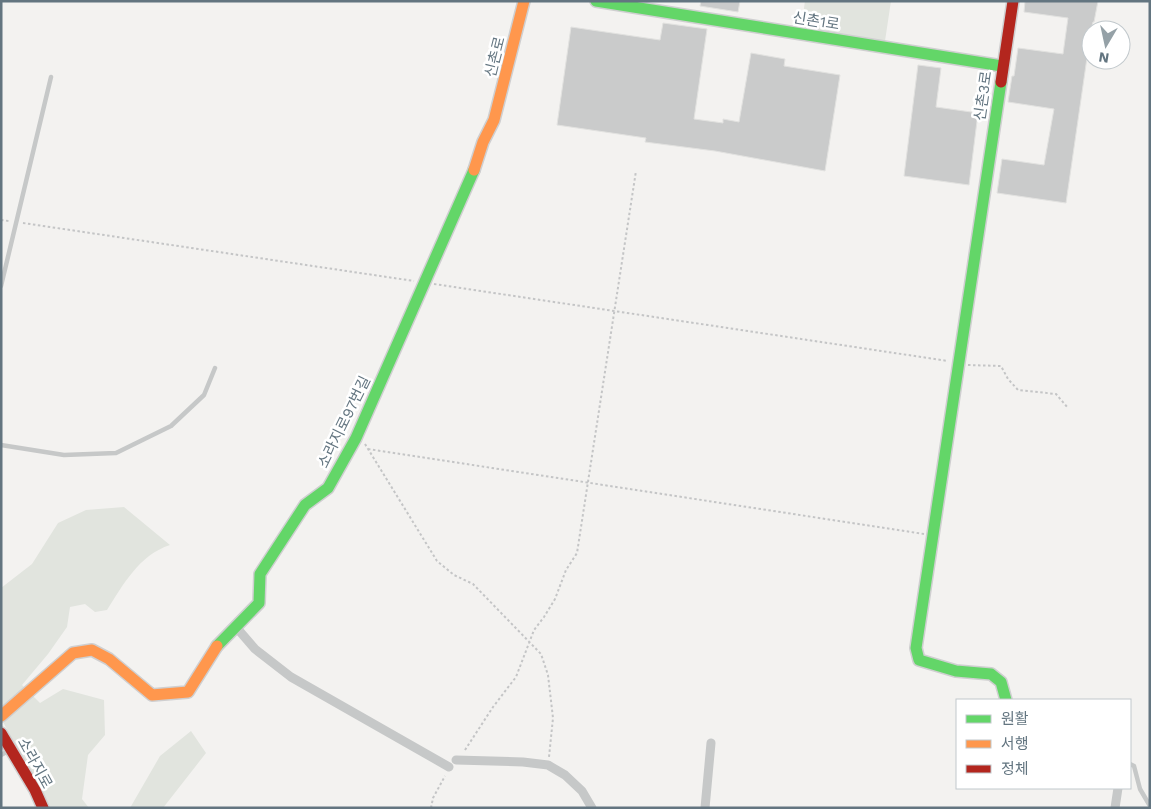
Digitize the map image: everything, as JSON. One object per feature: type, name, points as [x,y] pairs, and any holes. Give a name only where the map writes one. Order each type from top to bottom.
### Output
[{"type":"street","name":"신촌로","points":[[494,120],[524,1]]},
{"type":"street","name":"신촌1로","points":[[596,1],[650,6],[1002,66]]},
{"type":"street","name":"신촌3로","points":[[1006,699],[1001,682],[991,674],[956,672],[919,660],[916,648],[1013,1]]},
{"type":"street","name":"소라지로97번길","points":[[1,716],[73,653],[92,650],[109,659],[152,695],[188,692],[218,645],[259,603],[260,574],[305,505],[328,488],[358,433],[477,163],[483,142],[494,120]]},
{"type":"street","points":[[236,627],[255,649],[291,677],[453,763],[524,762],[548,765],[565,775],[582,791],[592,808]]},
{"type":"street","name":"소라지로","points":[[1,733],[6,752],[35,790],[43,808]]},
{"type":"street","points":[[705,808],[711,743]]},
{"type":"street","points":[[1115,808],[1118,789]]},
{"type":"lane","points":[[1,286],[51,76]]},
{"type":"lane","points":[[1,445],[64,455],[116,453],[171,426],[204,395],[215,368]]},
{"type":"lane","points":[[1131,764],[1134,766],[1140,788],[1150,806]]},
{"type":"path","points":[[431,808],[433,798],[453,763],[465,750],[493,707],[516,677],[534,630],[555,599],[566,570],[577,553],[636,171]]},
{"type":"path","points":[[1,220],[960,363],[1001,366],[1008,379],[1018,390],[1056,394],[1068,408]]},
{"type":"path","points":[[358,433],[437,560],[454,575],[473,584],[541,654],[548,675],[553,718],[548,765]]},
{"type":"path","points":[[368,449],[933,535]]},
{"type":"shaded area","points":[[805,1],[891,1],[885,41],[801,29]]},
{"type":"shaded area","points":[[124,507],[170,545],[149,556],[141,563],[126,581],[107,610],[95,612],[85,604],[70,607],[67,627],[48,654],[22,685],[40,703],[63,689],[104,700],[105,735],[88,755],[82,799],[89,808],[48,808],[1,718],[1,588],[32,564],[58,523],[86,510]]},
{"type":"shaded area","points":[[191,731],[206,753],[163,808],[130,808],[160,756]]},
{"type":"building","points":[[701,1],[740,1],[738,12],[700,6]]},
{"type":"building","points":[[1025,1],[1098,1],[1094,20],[1081,20],[1081,70],[1085,70],[1066,203],[997,193],[1002,159],[1044,165],[1054,109],[1008,102],[1018,48],[1063,54],[1068,18],[1024,12]]},
{"type":"building","points":[[663,23],[707,29],[694,119],[723,123],[723,119],[739,122],[751,53],[785,59],[784,66],[840,75],[825,171],[715,151],[645,142],[646,138],[557,125],[571,27],[660,40]]},
{"type":"building","points":[[918,65],[941,68],[936,107],[978,113],[969,185],[904,176]]},
{"type":"traffic: fast","points":[[596,1],[1002,66]]},
{"type":"traffic: fast","points":[[1001,82],[916,648],[919,660],[956,671],[991,674],[1001,682],[1006,699]]},
{"type":"traffic: fast","points":[[217,646],[259,603],[260,574],[305,505],[328,488],[356,438],[474,170]]},
{"type":"traffic: slow","points":[[474,170],[483,142],[494,120],[524,1]]},
{"type":"traffic: slow","points":[[1,716],[73,653],[92,650],[109,659],[152,695],[188,692],[217,646]]},
{"type":"traffic: jam","points":[[1001,82],[1013,1]]},
{"type":"traffic: jam","points":[[1,733],[35,790],[43,808]]}]
